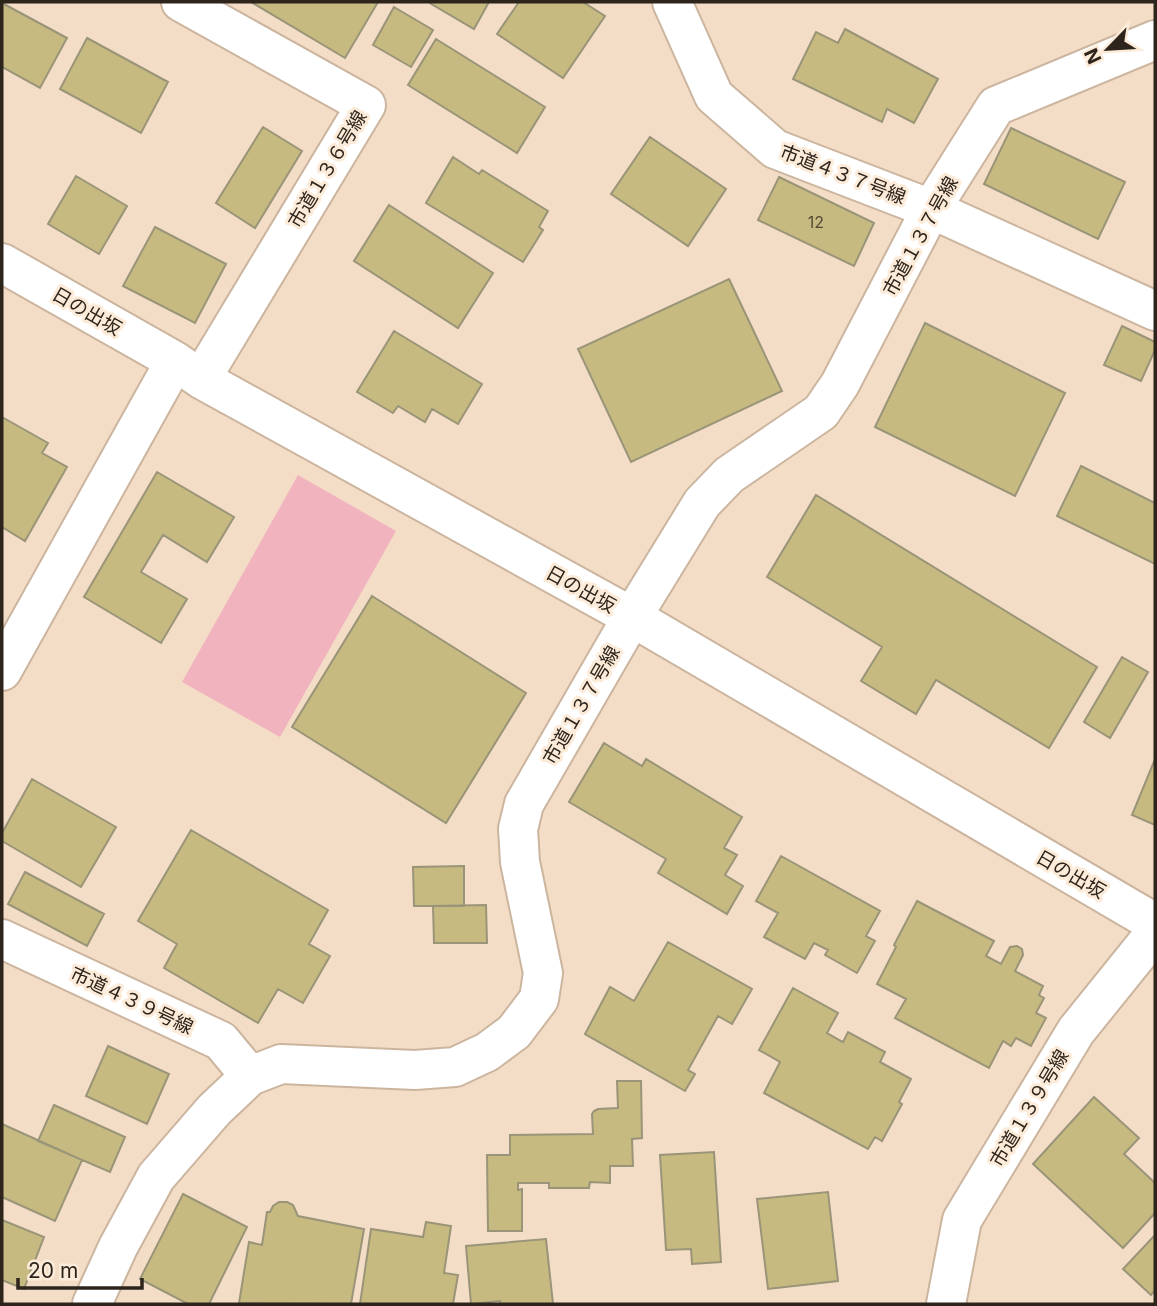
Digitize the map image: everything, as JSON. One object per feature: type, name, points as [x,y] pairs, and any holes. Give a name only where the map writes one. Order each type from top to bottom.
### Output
[{"type":"street","name":"市道１３６号線","points":[[2,671],[188,370],[366,105],[181,2]]},
{"type":"street","name":"市道４３７号線","points":[[672,2],[714,96],[775,149],[931,209],[1155,311]]},
{"type":"street","name":"市道１３７号線","points":[[92,1304],[118,1247],[156,1177],[214,1110],[250,1076],[281,1064],[415,1070],[455,1067],[487,1052],[514,1032],[539,999],[543,973],[520,862],[518,828],[524,804],[632,617],[702,503],[729,475],[821,412],[841,384],[931,209],[996,106],[1155,40]]},
{"type":"street","name":"日の出坂","points":[[2,263],[188,370],[632,617],[1155,923]]},
{"type":"street","name":"市道１３９号線","points":[[946,1304],[962,1220],[1076,1031],[1155,933]]},
{"type":"street","name":"市道４３９号線","points":[[2,939],[221,1041],[250,1076]]},
{"type":"shaded area","points":[[298,475],[396,531],[280,737],[182,682]]},
{"type":"building","points":[[251,2],[378,2],[345,58]]},
{"type":"building","points":[[428,2],[489,2],[474,29]]},
{"type":"building","points":[[519,2],[583,2],[605,16],[563,78],[497,34]]},
{"type":"building","points":[[2,3],[67,38],[40,88],[2,67]]},
{"type":"building","points":[[394,7],[433,30],[411,67],[373,45]]},
{"type":"building","points":[[845,29],[938,79],[914,123],[887,109],[882,122],[793,79],[816,32],[838,43]]},
{"type":"building","points":[[87,38],[168,82],[141,133],[60,89]]},
{"type":"building","points":[[436,39],[545,107],[517,153],[408,85]]},
{"type":"building","points":[[263,127],[302,151],[255,228],[216,203]]},
{"type":"building","points":[[1011,128],[1125,182],[1098,239],[984,184]]},
{"type":"building","points":[[650,137],[726,189],[688,246],[611,194]]},
{"type":"building","points":[[453,157],[479,174],[482,170],[548,211],[539,227],[543,230],[523,262],[426,203]]},
{"type":"building","points":[[76,176],[127,206],[99,254],[48,224]]},
{"type":"building","points":[[779,177],[874,223],[854,266],[758,220]]},
{"type":"building","points":[[389,205],[493,273],[458,328],[354,261]]},
{"type":"building","points":[[155,227],[226,264],[195,323],[123,286]]},
{"type":"building","points":[[729,279],[782,391],[631,462],[578,349]]},
{"type":"building","points":[[925,323],[1065,393],[1015,496],[875,427]]},
{"type":"building","points":[[1122,326],[1155,342],[1155,350],[1141,381],[1104,365]]},
{"type":"building","points":[[394,331],[482,384],[458,424],[432,409],[425,422],[398,406],[393,413],[357,392]]},
{"type":"building","points":[[2,417],[48,443],[42,453],[67,467],[25,541],[2,527]]},
{"type":"building","points":[[1081,466],[1155,503],[1155,564],[1057,516]]},
{"type":"building","points":[[157,472],[234,517],[207,562],[163,535],[141,572],[187,599],[161,643],[84,597]]},
{"type":"building","points":[[816,495],[1097,667],[1049,748],[936,680],[916,714],[861,681],[882,647],[767,577]]},
{"type":"building","points":[[372,596],[526,693],[446,823],[292,727]]},
{"type":"building","points":[[1122,657],[1148,672],[1110,738],[1084,722]]},
{"type":"building","points":[[604,743],[642,766],[646,759],[742,817],[724,848],[737,855],[725,875],[743,886],[727,914],[658,873],[666,859],[569,802]]},
{"type":"building","points":[[1155,759],[1155,825],[1132,815]]},
{"type":"building","points":[[32,779],[116,827],[81,887],[2,841],[2,833]]},
{"type":"building","points":[[191,830],[328,910],[309,944],[330,956],[303,1003],[278,989],[258,1023],[164,968],[177,944],[138,921]]},
{"type":"building","points":[[781,856],[880,911],[866,936],[875,941],[857,973],[825,955],[828,950],[814,943],[805,959],[764,937],[778,913],[756,901]]},
{"type":"building","points":[[464,866],[464,906],[414,906],[413,867]]},
{"type":"building","points":[[25,872],[104,914],[87,946],[8,904]]},
{"type":"building","points":[[917,901],[994,941],[986,956],[1001,964],[1010,947],[1017,946],[1022,949],[1023,955],[1015,971],[1043,986],[1039,995],[1044,998],[1036,1013],[1046,1018],[1031,1046],[1016,1038],[1011,1046],[1003,1041],[989,1068],[895,1018],[906,999],[877,984]]},
{"type":"building","points":[[486,905],[487,943],[434,943],[433,906]]},
{"type":"building","points":[[668,942],[752,989],[732,1024],[718,1016],[688,1070],[695,1074],[685,1091],[585,1034],[610,987],[634,1001]]},
{"type":"building","points":[[793,988],[838,1013],[827,1033],[843,1042],[848,1032],[885,1052],[880,1062],[911,1079],[899,1102],[902,1104],[882,1141],[875,1137],[868,1149],[764,1093],[780,1062],[759,1050]]},
{"type":"building","points":[[108,1046],[169,1074],[147,1124],[86,1096]]},
{"type":"building","points":[[617,1081],[641,1081],[642,1138],[632,1139],[633,1166],[610,1166],[610,1183],[590,1182],[589,1188],[549,1188],[549,1183],[518,1183],[518,1190],[522,1189],[522,1231],[488,1231],[487,1155],[510,1155],[510,1135],[593,1134],[594,1111],[618,1108]]},
{"type":"building","points":[[1094,1097],[1139,1138],[1124,1154],[1155,1183],[1155,1213],[1123,1248],[1033,1164]]},
{"type":"building","points":[[54,1105],[125,1137],[110,1172],[38,1141]]},
{"type":"building","points":[[2,1124],[82,1160],[55,1221],[2,1197]]},
{"type":"building","points":[[714,1152],[721,1262],[692,1264],[691,1249],[666,1250],[660,1155]]},
{"type":"building","points":[[828,1192],[838,1281],[768,1289],[757,1199]]},
{"type":"building","points":[[183,1194],[247,1227],[209,1304],[188,1304],[140,1279]]},
{"type":"building","points":[[279,1202],[293,1205],[298,1216],[364,1229],[351,1304],[239,1303],[249,1242],[262,1245],[267,1212]]},
{"type":"building","points":[[2,1220],[44,1237],[24,1289],[2,1280]]},
{"type":"building","points":[[426,1222],[451,1226],[444,1273],[458,1275],[453,1304],[360,1304],[371,1229],[423,1237]]},
{"type":"building","points":[[1155,1235],[1155,1290],[1151,1295],[1123,1269]]},
{"type":"building","points":[[546,1239],[553,1304],[500,1304],[500,1301],[471,1304],[466,1246]]}]
